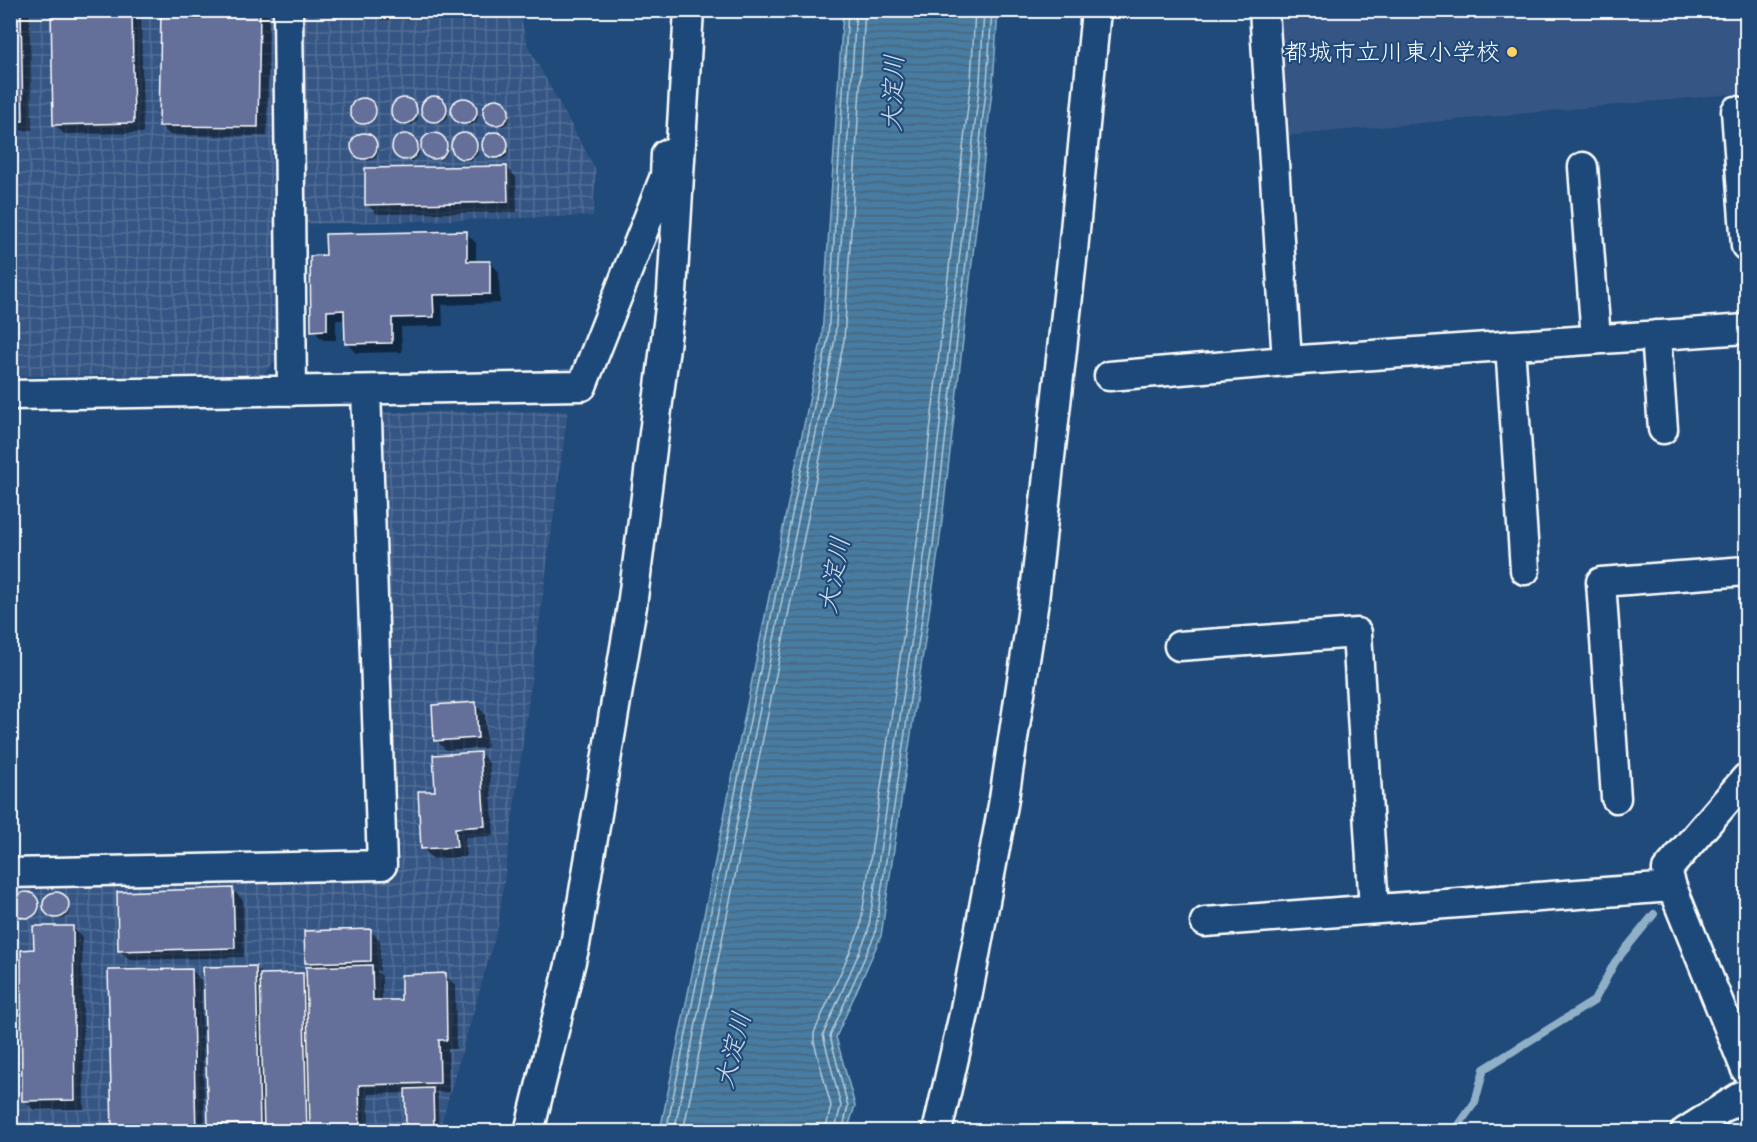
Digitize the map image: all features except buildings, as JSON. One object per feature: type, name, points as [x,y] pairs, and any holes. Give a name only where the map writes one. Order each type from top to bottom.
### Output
[{"type":"street","points":[[288,10],[292,391]]},
{"type":"street","points":[[10,395],[582,386],[665,176],[673,10]]},
{"type":"street","points":[[529,1131],[575,945],[632,606],[672,292],[689,10]]},
{"type":"street","points":[[937,1131],[964,1014],[1003,805],[1034,601],[1074,241],[1096,10]]},
{"type":"street","points":[[1264,10],[1287,361]]},
{"type":"street","points":[[1736,111],[1746,246]]},
{"type":"street","points":[[1583,166],[1596,339]]},
{"type":"street","points":[[1109,376],[1287,361],[1746,329]]},
{"type":"street","points":[[1656,335],[1663,429]]},
{"type":"street","points":[[1510,345],[1525,570]]},
{"type":"street","points":[[10,873],[381,865],[366,390]]},
{"type":"street","points":[[1616,798],[1602,582],[1746,571]]},
{"type":"street","points":[[1179,646],[1357,633],[1374,909]]},
{"type":"street","points":[[1746,778],[1667,870],[1746,1070]]},
{"type":"street","points":[[1205,922],[1672,887]]},
{"type":"street","points":[[1685,1131],[1746,1094]]},
{"type":"shaded area","points":[[10,11],[519,11],[528,46],[596,170],[593,216],[280,225],[281,354],[263,375],[11,376]]},
{"type":"shaded area","name":"都城市立川東小学校","points":[[1276,11],[1746,11],[1746,119],[1744,93],[1283,136]]},
{"type":"shaded area","points":[[568,411],[498,927],[439,1131],[11,1131],[10,884],[396,872],[377,412]]},
{"type":"water","name":"大淀川","points":[[843,11],[998,11],[993,82],[939,546],[881,936],[836,1037],[855,1106],[847,1131],[660,1131],[822,337]]},
{"type":"waterway","points":[[1454,1132],[1475,1102],[1484,1069],[1594,1001],[1615,962],[1654,914]]},
{"type":"place","name":"都城市立川東小学校","points":[[1512,52]]}]
